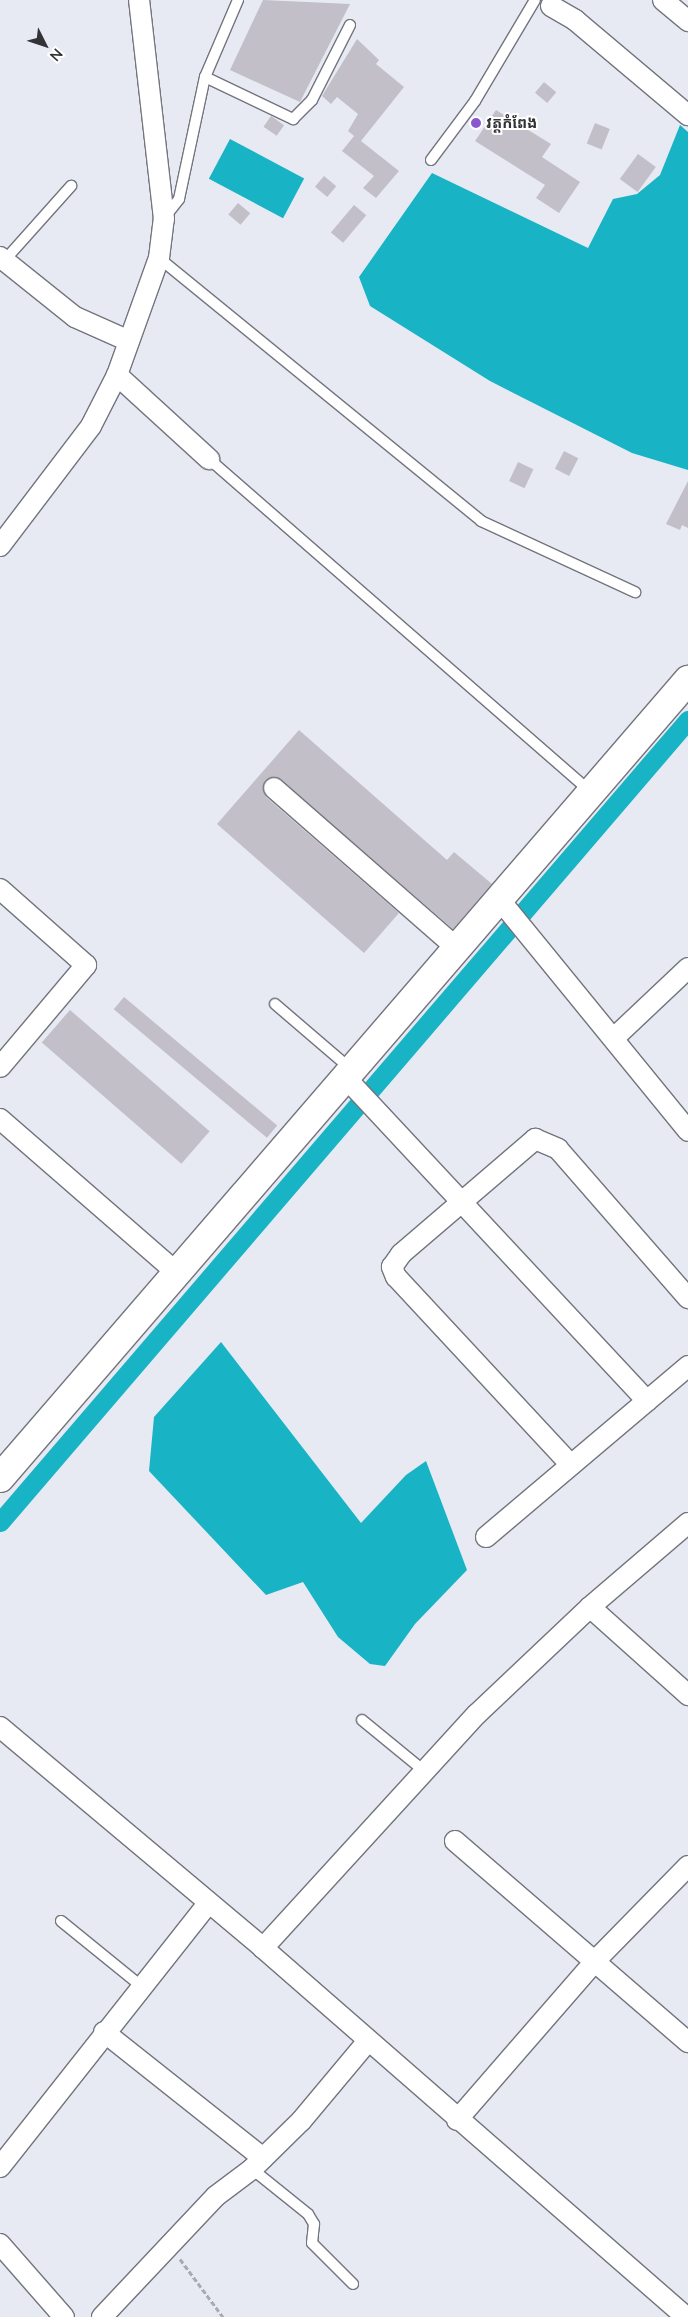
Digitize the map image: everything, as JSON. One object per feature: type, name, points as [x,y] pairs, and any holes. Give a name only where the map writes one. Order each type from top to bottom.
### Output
[{"type":"street","points":[[0,546],[86,433],[117,375],[159,258],[164,219],[139,0]]},
{"type":"street","points":[[663,0],[688,21]]},
{"type":"street","points":[[541,2],[575,20],[688,115]]},
{"type":"street","points":[[2,259],[75,316],[130,341]]},
{"type":"street","points":[[117,375],[209,459]]},
{"type":"street","points":[[0,1478],[177,1273],[350,1078],[457,948],[510,912],[592,792],[688,680]]},
{"type":"street","points":[[274,788],[457,948]]},
{"type":"street","points":[[0,889],[86,965],[0,1067]]},
{"type":"street","points":[[510,912],[688,1131]]},
{"type":"street","points":[[614,1038],[688,968]]},
{"type":"street","points":[[350,1078],[378,1111],[647,1400]]},
{"type":"street","points":[[0,1119],[177,1273]]},
{"type":"street","points":[[571,1465],[396,1277],[392,1267],[401,1254],[535,1139],[549,1142],[688,1298]]},
{"type":"street","points":[[486,1537],[688,1366]]},
{"type":"street","points":[[263,1948],[476,1714],[590,1607],[688,1524]]},
{"type":"street","points":[[590,1607],[688,1695]]},
{"type":"street","points":[[0,1727],[263,1948],[367,2042],[686,2317]]},
{"type":"street","points":[[455,1841],[688,2042]]},
{"type":"street","points":[[458,2120],[595,1961],[688,1866]]},
{"type":"street","points":[[0,2167],[140,1986],[209,1902]]},
{"type":"street","points":[[104,2032],[258,2164]]},
{"type":"street","points":[[102,2317],[168,2244],[216,2196],[258,2164],[367,2042]]},
{"type":"street","points":[[0,2244],[64,2317]]},
{"type":"lane","points":[[164,219],[179,199],[205,77],[238,0]]},
{"type":"lane","points":[[431,160],[475,101],[541,2]]},
{"type":"lane","points":[[205,77],[293,118],[312,100],[350,25]]},
{"type":"lane","points":[[2,259],[71,186]]},
{"type":"lane","points":[[159,258],[481,521],[635,592]]},
{"type":"lane","points":[[209,459],[592,792]]},
{"type":"lane","points":[[275,1004],[350,1078]]},
{"type":"lane","points":[[362,1720],[424,1772]]},
{"type":"lane","points":[[61,1921],[140,1986]]},
{"type":"lane","points":[[258,2164],[308,2214],[314,2224],[312,2243],[353,2284]]},
{"type":"path","points":[[168,2244],[223,2317]]},
{"type":"water","points":[[680,125],[688,132],[688,470],[632,453],[490,381],[370,306],[359,277],[432,173],[588,248],[613,199],[637,194],[660,175]]},
{"type":"water","points":[[230,139],[304,178],[283,218],[209,179]]},
{"type":"water","points":[[221,1342],[361,1523],[406,1475],[426,1461],[467,1570],[415,1624],[385,1666],[370,1664],[338,1637],[303,1582],[266,1595],[149,1471],[154,1417]]},
{"type":"building","points":[[263,0],[350,4],[300,102],[230,70]]},
{"type":"building","points":[[357,39],[379,60],[376,64],[404,87],[361,141],[399,171],[376,198],[363,188],[374,176],[342,151],[354,136],[348,131],[358,114],[337,97],[331,104],[322,96]]},
{"type":"building","points":[[544,82],[556,92],[547,103],[535,93]]},
{"type":"building","points":[[496,110],[551,144],[542,157],[580,182],[559,213],[536,198],[545,185],[475,141]]},
{"type":"building","points":[[271,116],[284,125],[277,136],[264,127]]},
{"type":"building","points":[[595,123],[610,129],[602,149],[587,143]]},
{"type":"building","points":[[638,154],[656,167],[638,192],[620,179]]},
{"type":"building","points":[[324,176],[336,186],[327,197],[315,187]]},
{"type":"building","points":[[238,203],[250,213],[241,225],[228,214]]},
{"type":"building","points":[[354,205],[366,215],[343,243],[331,233]]},
{"type":"building","points":[[564,451],[578,458],[569,476],[555,469]]},
{"type":"building","points":[[518,462],[533,469],[525,488],[509,481]]},
{"type":"building","points":[[688,481],[688,528],[682,525],[680,530],[666,524]]},
{"type":"building","points":[[299,730],[447,860],[454,852],[492,884],[453,929],[277,777],[265,781],[266,797],[399,913],[364,953],[217,824]]},
{"type":"building","points":[[124,997],[277,1126],[267,1138],[114,1009]]},
{"type":"building","points":[[70,1010],[210,1131],[181,1164],[42,1042]]},
{"type":"waterway","points":[[0,1522],[688,720]]},
{"type":"place","name":"វត្តកំពែង","points":[[476,123]]}]
